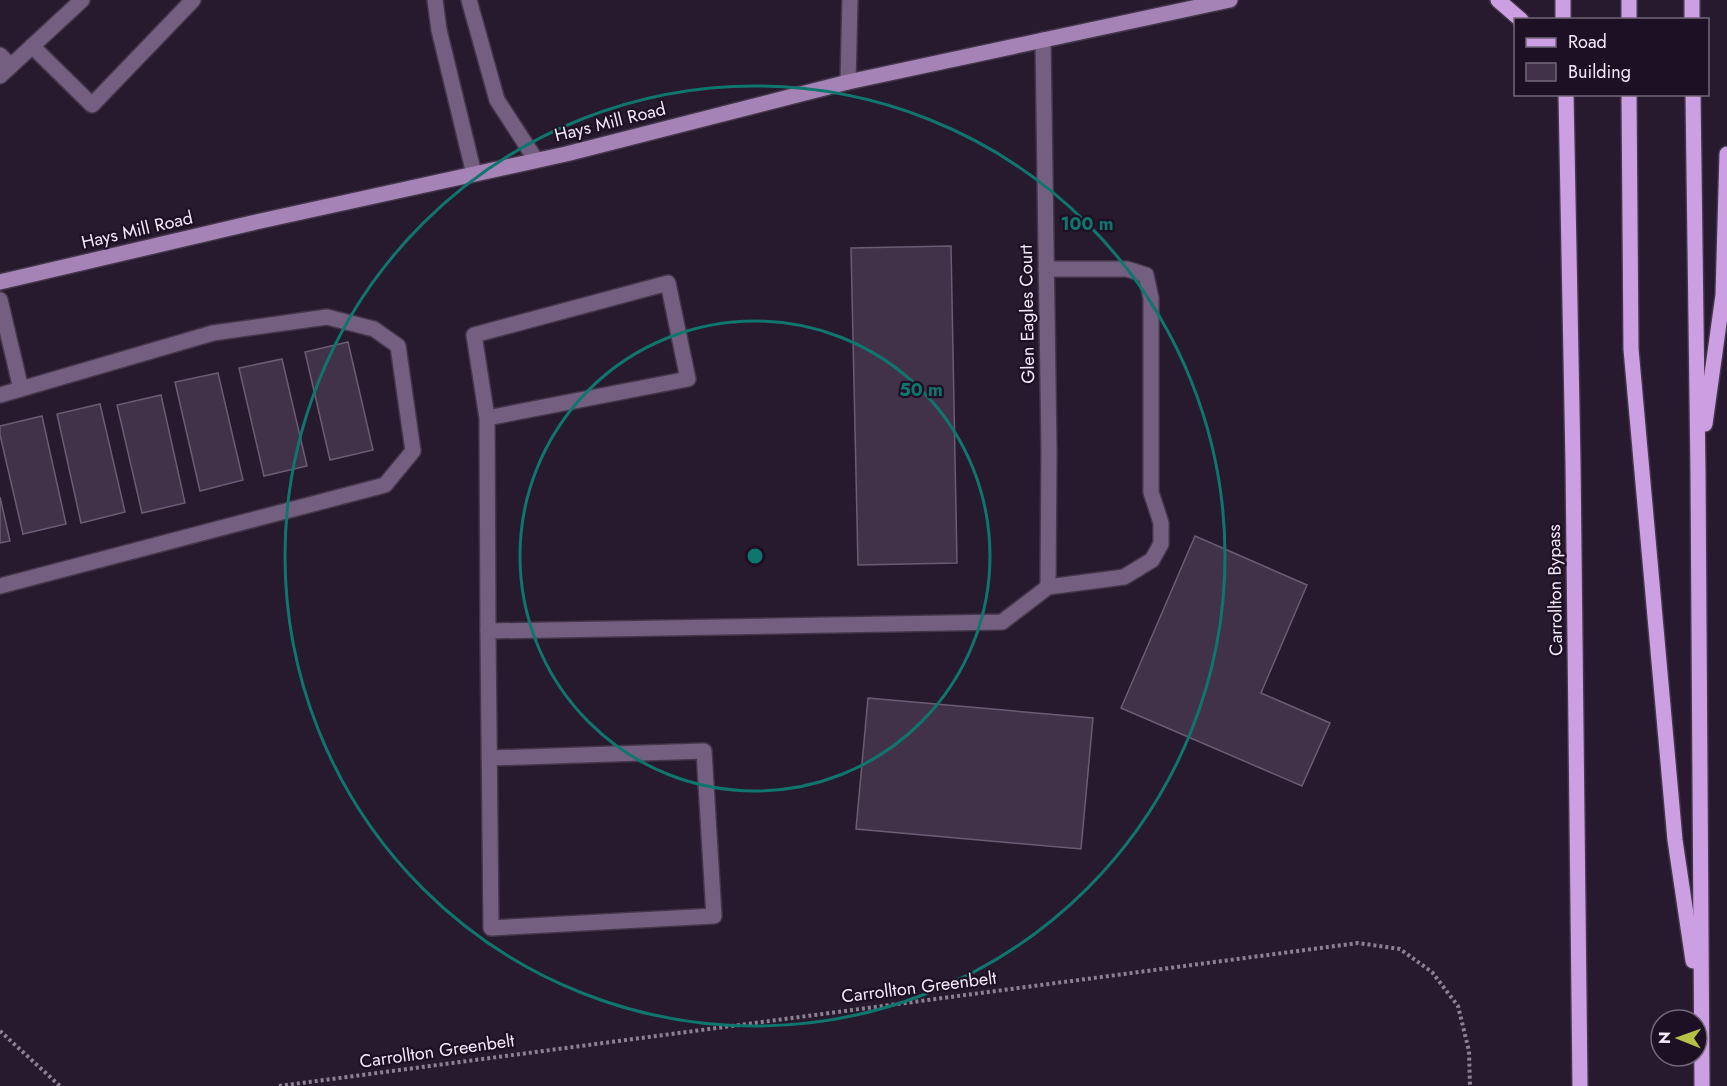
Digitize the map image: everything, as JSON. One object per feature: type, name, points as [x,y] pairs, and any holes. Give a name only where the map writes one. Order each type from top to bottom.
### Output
[{"type":"main road","points":[[1498,0],[1519,18]]},
{"type":"main road","points":[[1563,0],[1563,18]]},
{"type":"main road","points":[[1629,0],[1629,18]]},
{"type":"main road","points":[[1692,0],[1692,18]]},
{"type":"main road","name":"Carrollton Bypass","points":[[1565,96],[1573,463],[1580,1086]]},
{"type":"main road","points":[[1629,96],[1629,277],[1635,404],[1675,840],[1700,1008]]},
{"type":"main road","points":[[1693,96],[1701,1008]]},
{"type":"main road","points":[[1698,472],[1723,295],[1727,154]]},
{"type":"main road","points":[[1702,1068],[1702,1086]]},
{"type":"street","points":[[4,66],[32,46],[82,0]]},
{"type":"street","points":[[32,46],[92,105],[193,0]]},
{"type":"street","points":[[435,0],[439,30],[474,174]]},
{"type":"street","points":[[469,0],[497,100],[536,160]]},
{"type":"street","points":[[848,82],[850,0]]},
{"type":"street","name":"Hays Mill Road","points":[[0,282],[536,160],[848,82],[1230,0]]},
{"type":"street","name":"Glen Eagles Court","points":[[1043,40],[1049,451],[1048,587]]},
{"type":"street","points":[[488,631],[1002,622],[1048,587],[1124,578],[1152,560],[1161,544],[1161,523],[1151,492],[1151,298],[1146,275],[1127,269],[1046,269]]},
{"type":"street","points":[[487,418],[688,379],[668,283],[474,335],[487,418],[488,631],[489,758],[491,928],[714,916],[704,751],[489,758]]},
{"type":"street","points":[[0,300],[21,389]]},
{"type":"street","points":[[0,395],[213,333],[327,317],[374,329],[398,346],[413,451],[385,485],[0,586]]},
{"type":"path","name":"Carrollton Greenbelt","points":[[279,1086],[1358,943],[1400,949],[1432,972],[1458,1006],[1469,1051],[1470,1086]]},
{"type":"path","points":[[0,1031],[60,1086]]},
{"type":"building","points":[[951,246],[957,563],[858,565],[851,248]]},
{"type":"building","points":[[348,342],[373,450],[330,460],[305,352]]},
{"type":"building","points":[[282,359],[307,466],[264,476],[239,368]]},
{"type":"building","points":[[218,373],[243,480],[200,491],[175,382]]},
{"type":"building","points":[[161,395],[185,503],[142,513],[117,405]]},
{"type":"building","points":[[100,404],[125,512],[81,523],[57,414]]},
{"type":"building","points":[[42,416],[66,524],[23,534],[0,435],[0,426]]},
{"type":"building","points":[[0,497],[10,541],[0,543]]},
{"type":"building","points":[[1195,536],[1307,585],[1261,693],[1330,723],[1302,786],[1121,708]]},
{"type":"building","points":[[868,698],[1093,718],[1081,849],[856,829]]}]
